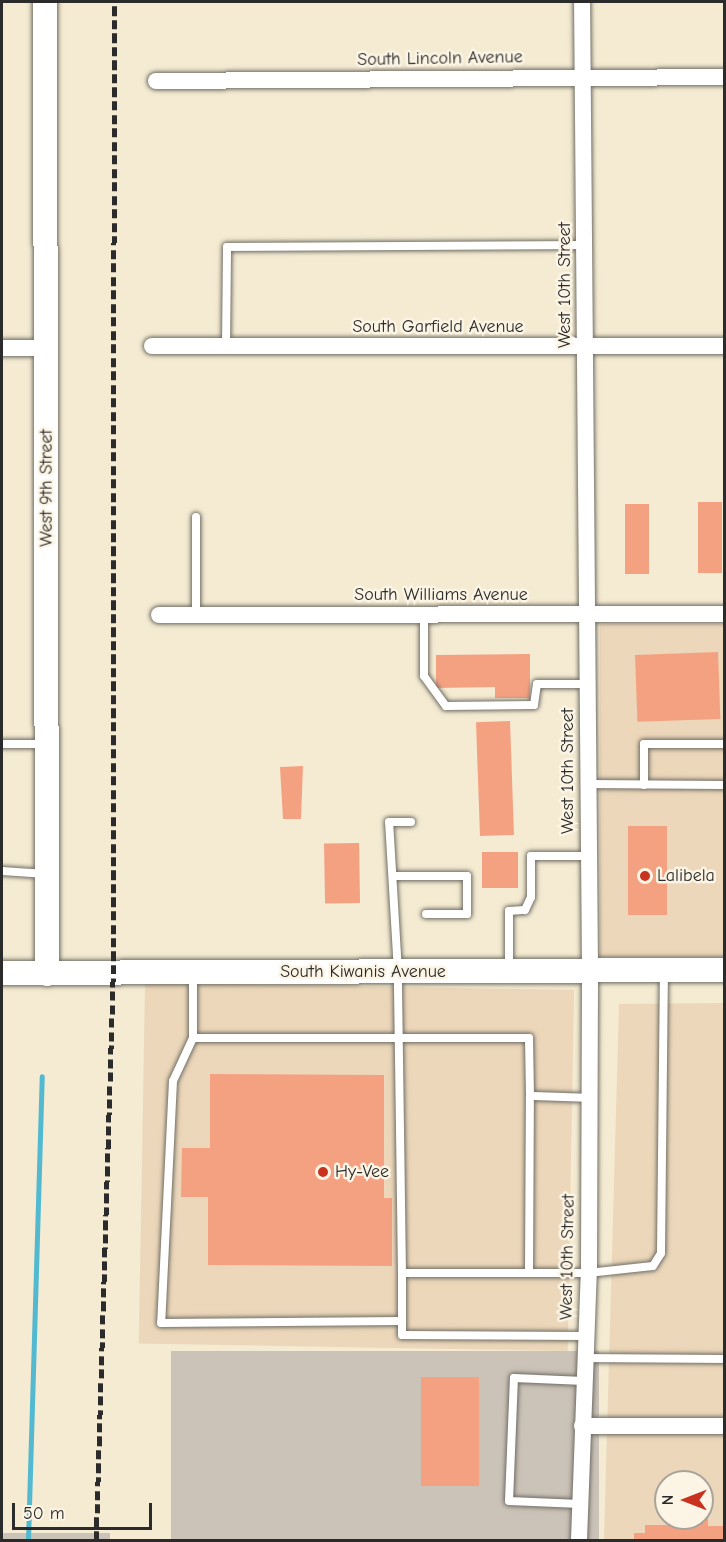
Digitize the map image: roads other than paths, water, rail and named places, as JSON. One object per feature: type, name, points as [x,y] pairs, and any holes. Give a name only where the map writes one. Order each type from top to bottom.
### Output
[{"type":"street","name":"West 9th Street","points":[[45,2],[47,974]]},
{"type":"street","name":"West 10th Street","points":[[579,1540],[588,1272],[590,970],[582,2]]},
{"type":"street","name":"South Lincoln Avenue","points":[[156,81],[583,76],[724,77]]},
{"type":"street","name":"South Garfield Avenue","points":[[152,346],[724,346]]},
{"type":"street","points":[[2,348],[46,348]]},
{"type":"street","name":"South Williams Avenue","points":[[159,615],[724,614]]},
{"type":"street","name":"South Kiwanis Avenue","points":[[2,973],[724,970]]},
{"type":"street","points":[[582,1426],[724,1426]]},
{"type":"lane","points":[[226,346],[227,247],[584,245]]},
{"type":"lane","points":[[196,517],[196,615]]},
{"type":"lane","points":[[424,614],[424,676],[446,706],[534,705],[537,684],[587,684]]},
{"type":"lane","points":[[2,744],[48,744]]},
{"type":"lane","points":[[644,785],[644,744],[724,744]]},
{"type":"lane","points":[[588,784],[724,785]]},
{"type":"lane","points":[[411,822],[389,822],[398,972],[402,1335],[585,1336]]},
{"type":"lane","points":[[508,971],[509,911],[525,910],[531,897],[531,856],[589,856]]},
{"type":"lane","points":[[2,871],[47,874]]},
{"type":"lane","points":[[393,876],[467,876],[467,914],[426,914]]},
{"type":"lane","points":[[402,1273],[588,1272],[643,1269],[661,1253],[664,970]]},
{"type":"lane","points":[[193,973],[193,1038],[173,1081],[161,1323],[402,1321]]},
{"type":"lane","points":[[193,1038],[529,1038],[529,1272]]},
{"type":"lane","points":[[530,1096],[589,1098]]},
{"type":"lane","points":[[585,1358],[724,1359]]},
{"type":"lane","points":[[580,1504],[509,1501],[514,1378],[584,1381]]},
{"type":"waterway","points":[[28,1540],[42,1076]]},
{"type":"railway","points":[[96,1540],[113,974],[114,2]]},
{"type":"place","name":"Lalibela","points":[[645,876]]},
{"type":"place","name":"Hy-Vee","points":[[323,1172]]}]
